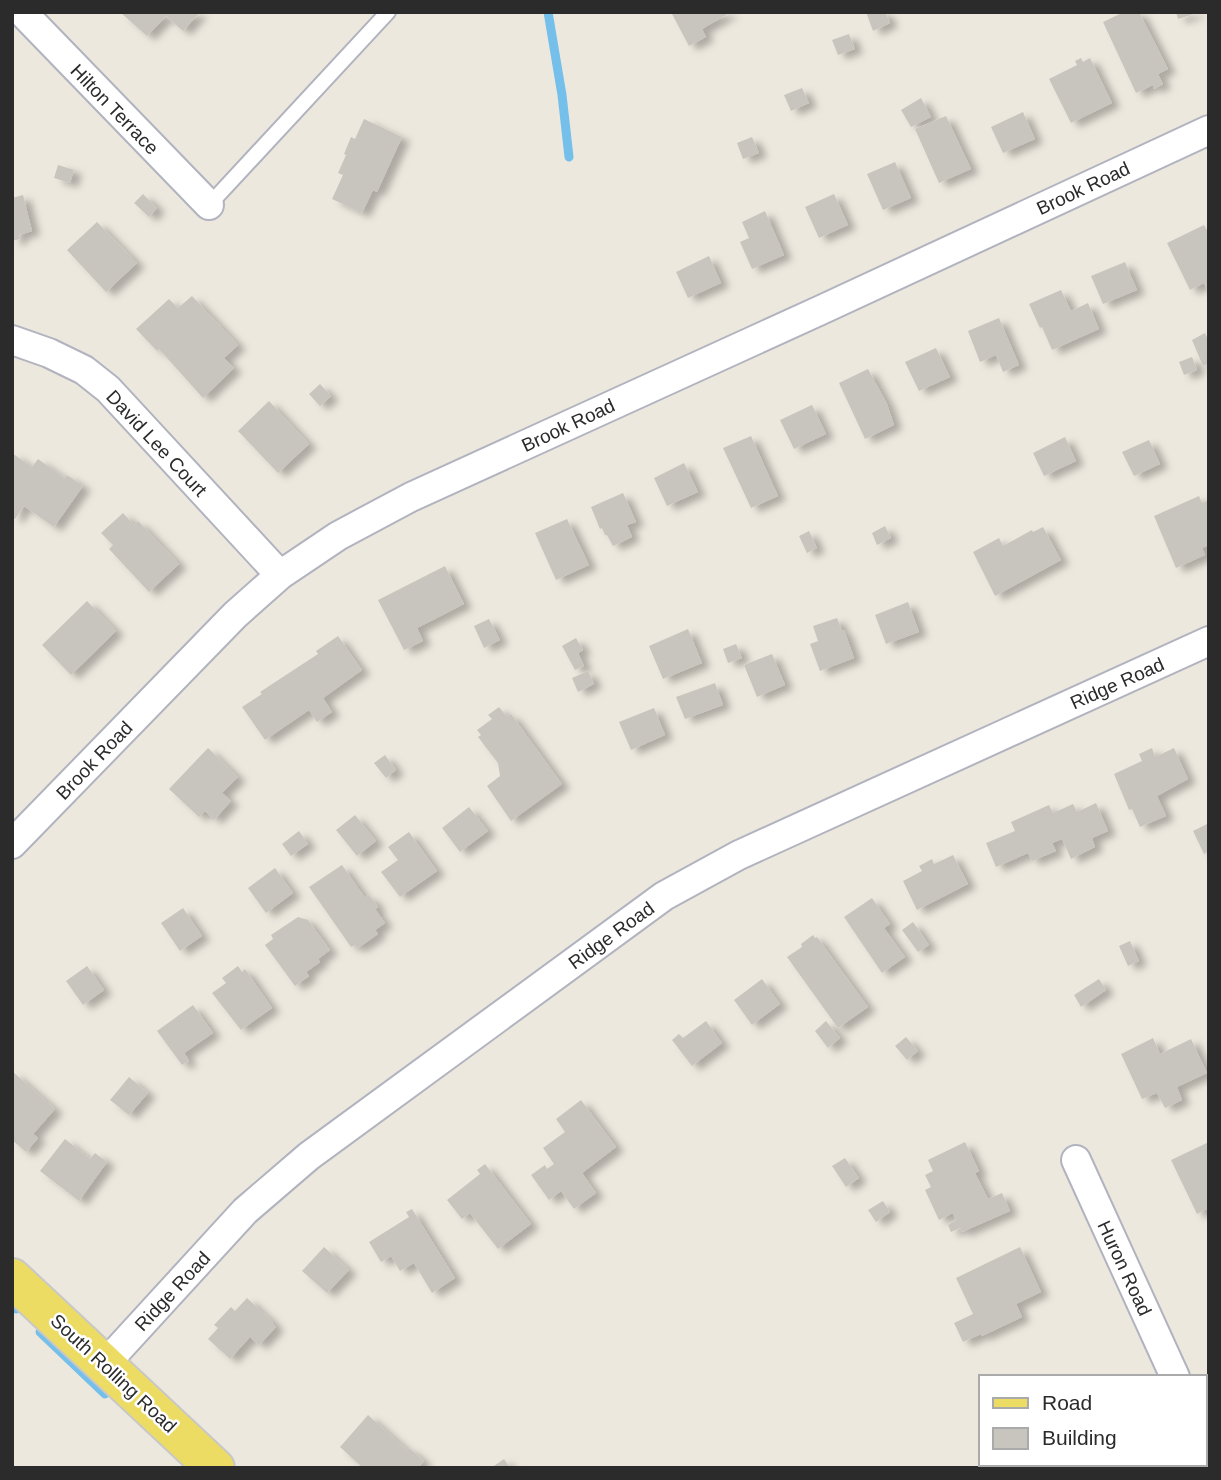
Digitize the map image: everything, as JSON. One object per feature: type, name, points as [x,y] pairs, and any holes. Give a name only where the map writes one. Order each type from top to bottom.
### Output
[{"type":"main road","name":"South Rolling Road","points":[[12,1278],[215,1468]]},
{"type":"street","name":"Hilton Terrace","points":[[23,13],[209,205]]},
{"type":"street","name":"Brook Road","points":[[12,844],[235,615],[280,575],[338,536],[411,497],[1209,130]]},
{"type":"street","name":"David Lee Court","points":[[12,340],[72,364],[108,389],[280,575]]},
{"type":"street","name":"Ridge Road","points":[[104,1365],[245,1211],[309,1156],[664,896],[739,855],[1209,641]]},
{"type":"street","name":"Huron Road","points":[[1076,1160],[1174,1375]]},
{"type":"lane","points":[[209,205],[388,12]]},
{"type":"building","points":[[120,12],[200,12],[183,31],[166,16],[147,36]]},
{"type":"building","points":[[671,12],[731,12],[702,29],[706,37],[689,46]]},
{"type":"building","points":[[866,12],[885,12],[890,23],[873,31]]},
{"type":"building","points":[[1124,12],[1139,12],[1168,69],[1158,74],[1163,84],[1154,89],[1153,85],[1136,93],[1103,22]]},
{"type":"building","points":[[1176,12],[1197,12],[1197,13],[1178,19]]},
{"type":"building","points":[[849,34],[855,49],[838,55],[832,40]]},
{"type":"building","points":[[1081,58],[1083,62],[1090,58],[1112,103],[1071,123],[1049,79],[1077,65],[1075,61]]},
{"type":"building","points":[[802,88],[809,103],[791,111],[784,95]]},
{"type":"building","points":[[921,98],[931,117],[911,127],[901,110]]},
{"type":"building","points":[[1023,112],[1035,139],[1003,153],[991,127]]},
{"type":"building","points":[[946,116],[971,169],[939,183],[915,129]]},
{"type":"building","points":[[364,119],[402,137],[377,192],[373,190],[362,213],[332,199],[343,175],[338,173],[346,155],[344,154],[351,137],[355,139]]},
{"type":"building","points":[[752,137],[759,153],[743,159],[737,143]]},
{"type":"building","points":[[895,162],[911,198],[883,210],[867,174]]},
{"type":"building","points":[[58,165],[74,170],[70,183],[54,178]]},
{"type":"building","points":[[143,194],[157,208],[149,217],[134,203]]},
{"type":"building","points":[[834,194],[848,225],[819,238],[805,207]]},
{"type":"building","points":[[23,195],[32,231],[19,235],[20,239],[12,241],[12,198]]},
{"type":"building","points":[[765,211],[784,255],[752,269],[740,242],[749,238],[742,222]]},
{"type":"building","points":[[97,222],[137,263],[106,292],[67,250]]},
{"type":"building","points":[[1204,225],[1209,234],[1209,294],[1204,283],[1190,290],[1167,243]]},
{"type":"building","points":[[709,256],[721,283],[688,298],[676,272]]},
{"type":"building","points":[[1125,262],[1137,290],[1103,304],[1091,276]]},
{"type":"building","points":[[1061,290],[1071,311],[1088,303],[1099,329],[1052,350],[1029,304]]},
{"type":"building","points":[[192,296],[238,345],[224,358],[234,368],[203,398],[159,349],[157,351],[136,329],[169,299],[178,308]]},
{"type":"building","points":[[999,318],[1019,365],[1003,372],[996,355],[980,362],[968,331]]},
{"type":"building","points":[[1205,333],[1209,342],[1209,363],[1203,366],[1192,340]]},
{"type":"building","points":[[936,348],[950,377],[919,391],[905,362]]},
{"type":"building","points":[[1192,357],[1197,370],[1184,375],[1179,362]]},
{"type":"building","points":[[868,369],[887,404],[894,425],[865,439],[839,383]]},
{"type":"building","points":[[320,384],[331,396],[320,406],[309,394]]},
{"type":"building","points":[[269,401],[309,444],[278,473],[238,431]]},
{"type":"building","points":[[812,405],[826,434],[794,449],[780,420]]},
{"type":"building","points":[[751,436],[778,496],[751,508],[723,448]]},
{"type":"building","points":[[1065,437],[1076,461],[1044,476],[1033,453]]},
{"type":"building","points":[[1149,440],[1160,464],[1134,476],[1122,452]]},
{"type":"building","points":[[12,453],[32,467],[38,459],[65,478],[67,475],[83,486],[54,527],[24,506],[15,519],[12,517]]},
{"type":"building","points":[[684,463],[698,492],[667,506],[654,478]]},
{"type":"building","points":[[623,493],[636,522],[627,525],[632,537],[613,546],[602,528],[600,529],[591,507]]},
{"type":"building","points":[[1199,496],[1202,503],[1209,500],[1209,545],[1202,548],[1205,555],[1176,568],[1154,516]]},
{"type":"building","points":[[123,513],[134,525],[138,521],[179,564],[149,592],[109,549],[113,545],[101,533]]},
{"type":"building","points":[[567,519],[589,565],[556,580],[535,533]]},
{"type":"building","points":[[885,526],[891,538],[877,545],[872,533]]},
{"type":"building","points":[[1043,527],[1061,560],[995,596],[973,552],[999,538],[1003,546]]},
{"type":"building","points":[[809,531],[817,548],[807,553],[799,536]]},
{"type":"building","points":[[445,566],[464,604],[417,628],[423,641],[404,650],[378,600]]},
{"type":"building","points":[[87,601],[116,631],[71,675],[42,645]]},
{"type":"building","points":[[908,602],[919,632],[886,644],[875,615]]},
{"type":"building","points":[[837,618],[854,658],[820,671],[810,644],[818,641],[813,626]]},
{"type":"building","points":[[489,619],[500,640],[484,648],[474,626]]},
{"type":"building","points":[[688,629],[702,663],[663,679],[649,646]]},
{"type":"building","points":[[338,636],[362,670],[323,698],[332,712],[317,722],[309,710],[265,740],[242,707],[318,654],[316,651]]},
{"type":"building","points":[[576,638],[583,650],[578,653],[584,666],[575,670],[562,646]]},
{"type":"building","points":[[736,644],[742,658],[728,663],[723,649]]},
{"type":"building","points":[[772,654],[785,685],[757,697],[744,665]]},
{"type":"building","points":[[588,671],[594,684],[578,692],[572,678]]},
{"type":"building","points":[[715,683],[723,705],[685,719],[676,697]]},
{"type":"building","points":[[499,707],[507,717],[511,714],[562,784],[511,821],[487,786],[500,776],[498,763],[478,737],[481,735],[477,730],[492,719],[488,715]]},
{"type":"building","points":[[654,708],[665,735],[631,750],[619,722]]},
{"type":"building","points":[[208,748],[238,777],[222,793],[231,801],[214,820],[205,811],[199,817],[169,789]]},
{"type":"building","points":[[1152,748],[1155,757],[1174,748],[1188,779],[1157,796],[1166,816],[1140,827],[1132,809],[1129,810],[1114,774],[1142,761],[1139,754]]},
{"type":"building","points":[[385,755],[396,770],[386,778],[374,763]]},
{"type":"building","points":[[1096,803],[1108,831],[1092,838],[1095,847],[1071,859],[1062,839],[1052,843],[1056,851],[1032,861],[1028,853],[996,867],[986,843],[1015,831],[1011,822],[1049,805],[1053,813],[1073,804],[1077,812]]},
{"type":"building","points":[[469,807],[488,831],[460,852],[442,828]]},
{"type":"building","points":[[355,815],[376,841],[357,856],[336,830]]},
{"type":"building","points":[[1209,823],[1209,851],[1204,854],[1193,831]]},
{"type":"building","points":[[299,831],[308,844],[291,856],[282,844]]},
{"type":"building","points":[[409,832],[437,871],[400,897],[381,872],[398,860],[388,847]]},
{"type":"building","points":[[953,855],[968,884],[917,910],[903,881],[922,871],[919,866],[932,859],[934,864]]},
{"type":"building","points":[[342,865],[365,898],[369,895],[378,907],[375,909],[385,923],[375,930],[378,934],[358,948],[355,945],[351,947],[309,887]]},
{"type":"building","points":[[275,868],[293,893],[266,913],[248,888]]},
{"type":"building","points":[[872,898],[890,924],[884,928],[905,957],[882,973],[844,917]]},
{"type":"building","points":[[183,908],[202,936],[180,951],[161,923]]},
{"type":"building","points":[[298,917],[308,920],[330,950],[306,972],[309,976],[295,986],[265,945],[273,939],[271,935]]},
{"type":"building","points":[[913,922],[929,945],[918,952],[902,930]]},
{"type":"building","points":[[813,935],[868,1007],[838,1028],[787,957]]},
{"type":"building","points":[[1130,941],[1139,961],[1128,966],[1119,946]]},
{"type":"building","points":[[87,966],[104,990],[83,1005],[66,981]]},
{"type":"building","points":[[238,966],[242,972],[245,969],[272,1008],[241,1030],[212,993],[226,983],[222,978]]},
{"type":"building","points":[[762,979],[780,1004],[752,1025],[734,1000]]},
{"type":"building","points":[[1099,979],[1106,990],[1081,1007],[1074,995]]},
{"type":"building","points":[[193,1005],[213,1033],[184,1053],[189,1061],[182,1065],[157,1031]]},
{"type":"building","points":[[706,1021],[722,1043],[692,1066],[672,1040],[679,1034],[683,1038]]},
{"type":"building","points":[[826,1021],[840,1038],[828,1048],[815,1031]]},
{"type":"building","points":[[906,1037],[918,1051],[907,1060],[895,1046]]},
{"type":"building","points":[[1153,1038],[1160,1054],[1191,1039],[1207,1073],[1177,1087],[1182,1100],[1165,1108],[1157,1093],[1142,1099],[1121,1054]]},
{"type":"building","points":[[12,1071],[55,1109],[33,1134],[38,1138],[26,1152],[12,1140]]},
{"type":"building","points":[[129,1077],[148,1093],[129,1115],[110,1100]]},
{"type":"building","points":[[581,1100],[616,1147],[582,1173],[596,1193],[574,1209],[561,1191],[549,1200],[531,1175],[545,1165],[547,1169],[554,1164],[543,1148],[565,1132],[556,1119]]},
{"type":"building","points":[[65,1139],[90,1159],[95,1153],[107,1162],[79,1201],[40,1171]]},
{"type":"building","points":[[965,1142],[979,1171],[975,1173],[988,1199],[1002,1193],[1010,1211],[962,1232],[960,1228],[951,1232],[948,1225],[956,1220],[953,1213],[939,1220],[925,1190],[931,1187],[925,1175],[933,1171],[928,1160]]},
{"type":"building","points":[[1209,1142],[1209,1208],[1197,1214],[1171,1160]]},
{"type":"building","points":[[845,1158],[859,1178],[846,1187],[832,1166]]},
{"type":"building","points":[[485,1164],[531,1224],[498,1249],[470,1213],[462,1219],[447,1200],[480,1174],[477,1170]]},
{"type":"building","points":[[883,1201],[890,1212],[876,1222],[868,1210]]},
{"type":"building","points":[[412,1209],[455,1278],[432,1293],[414,1263],[400,1271],[391,1256],[381,1262],[369,1242],[409,1217],[406,1212]]},
{"type":"building","points":[[324,1247],[349,1270],[327,1293],[302,1271]]},
{"type":"building","points":[[1020,1247],[1041,1292],[1016,1304],[1022,1317],[963,1342],[954,1323],[973,1314],[956,1278]]},
{"type":"building","points":[[247,1298],[276,1327],[259,1345],[250,1337],[230,1359],[208,1339],[218,1328],[214,1325],[231,1307],[235,1311]]},
{"type":"building","points":[[368,1415],[407,1450],[409,1448],[424,1461],[418,1468],[363,1468],[340,1447]]},
{"type":"building","points":[[504,1459],[510,1468],[491,1468]]},
{"type":"building","points":[[1086,1466],[1128,1467],[1083,1468]]},
{"type":"waterway","points":[[548,12],[569,157]]},
{"type":"waterway","points":[[12,1305],[16,1309]]},
{"type":"waterway","points":[[40,1332],[105,1394]]}]
